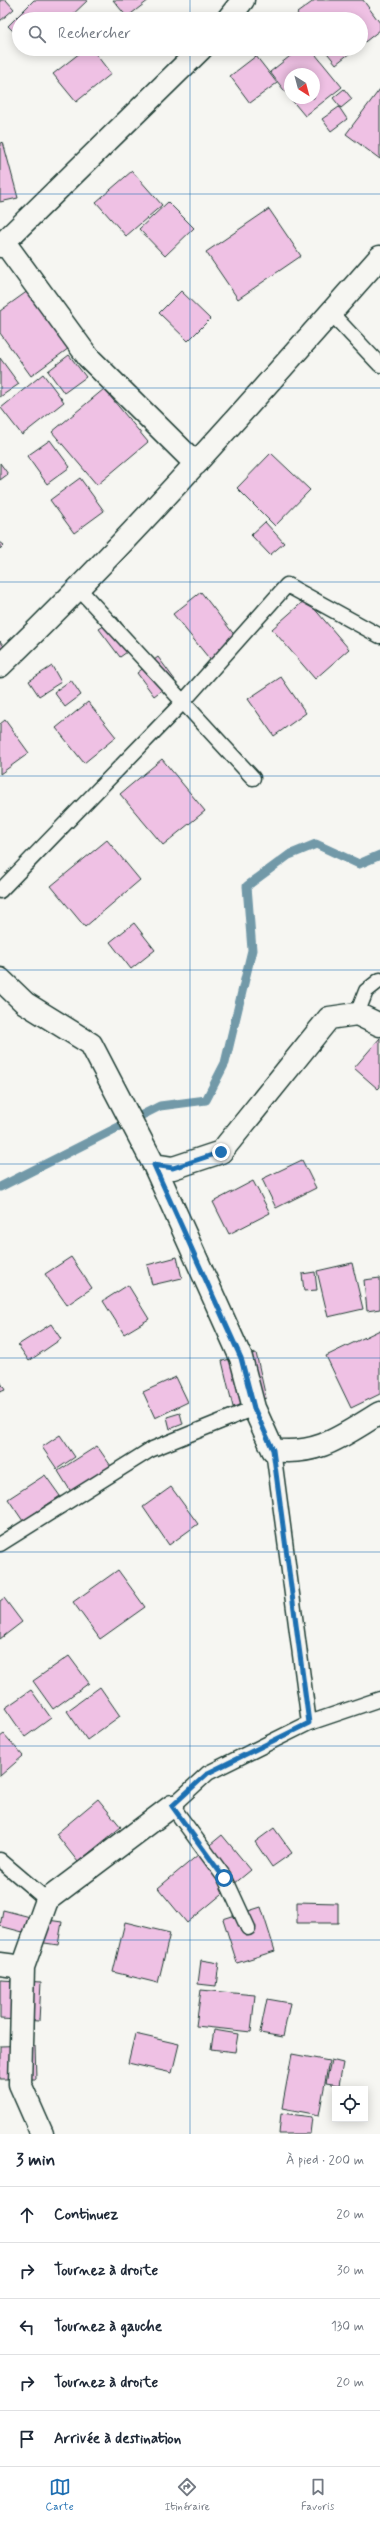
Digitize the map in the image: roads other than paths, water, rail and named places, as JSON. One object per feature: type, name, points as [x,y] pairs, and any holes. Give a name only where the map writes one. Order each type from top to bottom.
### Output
[{"type":"street","points":[[234,12],[243,0]]},
{"type":"street","points":[[194,56],[2,244],[88,358],[196,464]]},
{"type":"street","points":[[0,666],[79,589],[196,464],[380,257]]},
{"type":"street","points":[[0,979],[25,1003],[91,1044],[154,1165],[241,1358],[254,1408],[273,1450],[292,1452],[324,1446],[380,1414]]},
{"type":"street","points":[[154,1165],[173,1168],[221,1152],[329,1018],[357,1014],[380,1025]]},
{"type":"street","points":[[42,2134],[20,2084],[23,1967],[47,1900],[172,1806]]},
{"type":"street","points":[[0,1964],[23,1967]]},
{"type":"lane","points":[[331,313],[380,365]]},
{"type":"lane","points":[[0,891],[183,702],[286,585],[380,636]]},
{"type":"lane","points":[[79,589],[253,778]]},
{"type":"lane","points":[[357,1014],[366,991],[380,980]]},
{"type":"lane","points":[[0,1544],[150,1450],[254,1408]]},
{"type":"lane","points":[[273,1450],[309,1723]]},
{"type":"lane","points":[[248,1928],[224,1878],[172,1806],[208,1773],[309,1723],[380,1699]]},
{"type":"lane","points":[[0,1860],[47,1900]]},
{"type":"waterway","points":[[0,1187],[160,1106],[206,1100],[225,1063],[252,950],[247,886],[289,855],[316,844],[359,864],[380,855]]}]
